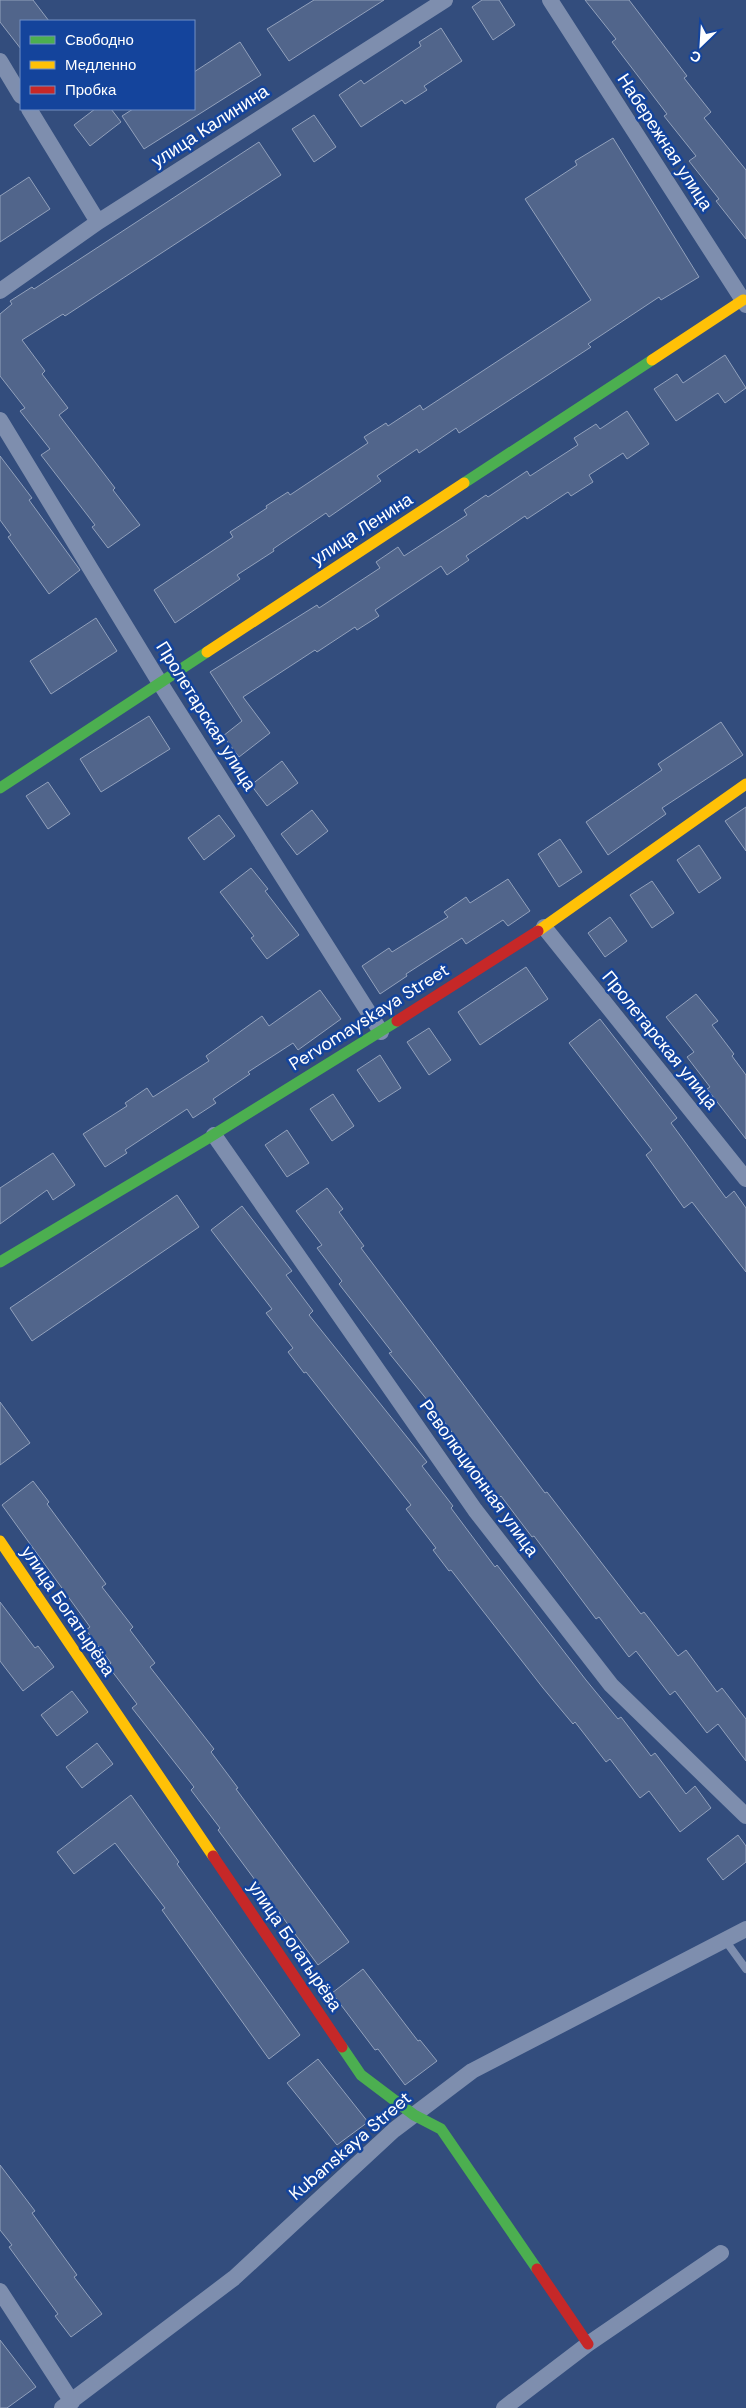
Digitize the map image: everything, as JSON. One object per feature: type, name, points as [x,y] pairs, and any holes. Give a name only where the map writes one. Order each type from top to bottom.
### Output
[{"type":"street","name":"улица Калинина","points":[[0,291],[98,222],[446,0]]},
{"type":"street","name":"Набережная улица","points":[[550,0],[745,303]]},
{"type":"street","points":[[0,61],[20,94]]},
{"type":"street","points":[[30,110],[98,222]]},
{"type":"street","name":"улица Ленина","points":[[0,788],[160,682],[745,303]]},
{"type":"street","name":"Пролетарская улица","points":[[0,420],[160,682],[381,1032]]},
{"type":"street","name":"Pervomayskaya Street","points":[[0,1262],[214,1135],[381,1032],[544,927],[746,784]]},
{"type":"street","name":"Пролетарская улица","points":[[544,927],[746,1178]]},
{"type":"street","name":"Революционная улица","points":[[214,1135],[475,1510],[611,1685],[746,1816]]},
{"type":"street","name":"улица Богатырёва","points":[[0,1541],[361,2076],[414,2115],[441,2129],[588,2344]]},
{"type":"street","name":"Kubanskaya Street","points":[[67,2405],[234,2278],[394,2130],[472,2071],[746,1929]]},
{"type":"street","points":[[504,2408],[588,2344],[721,2253]]},
{"type":"street","points":[[0,2291],[67,2405]]},
{"type":"lane","points":[[725,1940],[746,1969]]},
{"type":"building","points":[[0,0],[33,0],[48,20],[20,20],[20,48],[0,22]]},
{"type":"building","points":[[314,0],[384,0],[289,61],[267,29]]},
{"type":"building","points":[[482,0],[499,0],[515,25],[493,40],[472,7]]},
{"type":"building","points":[[585,0],[629,0],[687,76],[684,78],[711,112],[704,118],[746,170],[746,239],[716,201],[719,199],[689,161],[696,156],[664,116],[667,114],[612,42],[616,39]]},
{"type":"building","points":[[441,28],[462,61],[424,86],[427,90],[405,104],[402,100],[361,127],[339,95],[361,80],[364,84],[421,46],[419,42]]},
{"type":"building","points":[[240,42],[261,75],[144,149],[122,116],[131,110],[195,110],[195,71]]},
{"type":"building","points":[[94,110],[112,110],[121,122],[90,146],[74,125]]},
{"type":"building","points":[[314,115],[336,147],[314,162],[292,129]]},
{"type":"building","points":[[613,138],[699,277],[661,300],[659,297],[588,344],[591,347],[459,433],[456,428],[419,453],[417,449],[377,476],[381,481],[329,517],[326,513],[273,549],[274,551],[237,575],[240,579],[175,623],[154,590],[233,537],[230,532],[267,508],[266,506],[288,492],[290,495],[368,443],[364,437],[386,423],[388,426],[420,405],[423,410],[591,300],[525,199],[577,165],[575,161]]},
{"type":"building","points":[[259,142],[281,175],[65,316],[63,314],[22,340],[45,371],[42,374],[68,408],[59,415],[115,488],[113,490],[140,525],[108,548],[92,527],[95,525],[41,455],[50,449],[20,411],[25,408],[0,376],[0,314],[12,304],[10,301],[32,287],[34,289]]},
{"type":"building","points":[[29,177],[50,209],[0,242],[0,196]]},
{"type":"building","points":[[725,355],[746,388],[725,403],[718,393],[676,421],[654,389],[677,374],[683,383]]},
{"type":"building","points":[[627,411],[649,444],[627,459],[623,453],[589,475],[593,482],[571,496],[568,492],[527,519],[525,516],[466,556],[469,560],[447,575],[441,566],[375,610],[379,616],[357,630],[355,627],[317,652],[315,650],[243,697],[270,733],[239,757],[223,736],[242,721],[210,672],[317,605],[319,608],[380,568],[376,562],[398,547],[404,556],[467,515],[464,510],[486,495],[488,497],[527,471],[530,476],[578,445],[574,438],[596,424],[600,429]]},
{"type":"building","points":[[0,456],[32,498],[29,500],[80,570],[49,594],[8,537],[11,535],[0,520]]},
{"type":"building","points":[[96,618],[117,651],[51,694],[30,661]]},
{"type":"building","points":[[149,716],[170,749],[101,792],[80,759]]},
{"type":"building","points":[[721,722],[743,755],[662,808],[666,814],[608,855],[586,822],[662,770],[658,764]]},
{"type":"building","points":[[282,761],[298,783],[267,806],[251,785]]},
{"type":"building","points":[[48,782],[70,814],[48,829],[26,796]]},
{"type":"building","points":[[746,807],[746,851],[725,821]]},
{"type":"building","points":[[312,810],[328,831],[297,855],[281,834]]},
{"type":"building","points":[[219,815],[235,836],[204,860],[188,838]]},
{"type":"building","points":[[560,839],[582,872],[559,887],[538,854]]},
{"type":"building","points":[[699,845],[721,878],[699,893],[677,860]]},
{"type":"building","points":[[251,868],[268,889],[265,891],[299,935],[267,959],[251,938],[254,936],[220,892]]},
{"type":"building","points":[[508,879],[530,911],[508,926],[503,920],[466,944],[462,938],[406,974],[407,976],[380,994],[362,966],[389,948],[392,952],[448,917],[444,912],[466,897],[470,903]]},
{"type":"building","points":[[652,881],[674,913],[652,928],[630,895]]},
{"type":"building","points":[[610,917],[627,941],[605,957],[588,933]]},
{"type":"building","points":[[526,967],[548,999],[480,1045],[458,1012]]},
{"type":"building","points":[[320,990],[341,1019],[298,1050],[293,1043],[248,1072],[250,1074],[213,1099],[216,1103],[193,1118],[187,1109],[125,1150],[127,1153],[105,1167],[83,1134],[127,1106],[125,1103],[147,1088],[153,1097],[209,1061],[206,1056],[262,1016],[269,1026]]},
{"type":"building","points":[[696,994],[718,1021],[712,1025],[734,1054],[732,1056],[746,1075],[746,1139],[707,1089],[710,1087],[687,1057],[694,1052],[666,1017]]},
{"type":"building","points":[[600,1019],[677,1118],[671,1123],[726,1198],[734,1191],[746,1208],[746,1272],[692,1202],[684,1208],[646,1155],[652,1150],[569,1043]]},
{"type":"building","points":[[429,1028],[451,1060],[429,1075],[407,1042]]},
{"type":"building","points":[[380,1055],[401,1088],[379,1102],[357,1070]]},
{"type":"building","points":[[333,1094],[354,1126],[332,1141],[310,1109]]},
{"type":"building","points":[[287,1130],[309,1163],[287,1177],[265,1145]]},
{"type":"building","points":[[53,1153],[75,1185],[53,1200],[47,1190],[0,1224],[0,1188]]},
{"type":"building","points":[[327,1188],[343,1209],[339,1212],[364,1246],[361,1248],[545,1493],[547,1492],[641,1614],[644,1612],[678,1656],[686,1650],[717,1692],[722,1688],[746,1719],[746,1761],[718,1724],[707,1733],[675,1691],[670,1695],[636,1651],[629,1657],[599,1617],[596,1619],[534,1536],[532,1537],[501,1496],[499,1498],[441,1417],[389,1353],[392,1352],[339,1284],[342,1281],[317,1248],[322,1245],[296,1211]]},
{"type":"building","points":[[177,1195],[199,1227],[32,1341],[10,1308]]},
{"type":"building","points":[[242,1206],[292,1271],[286,1275],[313,1311],[309,1315],[427,1462],[422,1466],[453,1506],[451,1508],[495,1567],[497,1565],[586,1680],[618,1719],[621,1717],[651,1756],[655,1753],[686,1794],[695,1786],[711,1808],[680,1832],[649,1791],[640,1798],[610,1759],[606,1762],[575,1722],[573,1724],[543,1688],[451,1570],[449,1571],[433,1550],[436,1548],[406,1509],[411,1505],[288,1352],[293,1348],[266,1313],[272,1309],[211,1230]]},
{"type":"building","points":[[0,1402],[30,1443],[0,1465]]},
{"type":"building","points":[[33,1481],[49,1502],[47,1504],[106,1584],[102,1587],[133,1627],[130,1630],[155,1663],[150,1667],[214,1749],[211,1752],[238,1788],[236,1789],[349,1942],[318,1965],[218,1830],[220,1828],[191,1790],[194,1787],[132,1708],[137,1704],[108,1666],[111,1663],[86,1630],[90,1627],[2,1505]]},
{"type":"building","points":[[0,1602],[35,1648],[38,1646],[54,1667],[23,1691],[0,1661]]},
{"type":"building","points":[[72,1691],[88,1712],[57,1736],[41,1715]]},
{"type":"building","points":[[97,1743],[113,1764],[82,1788],[66,1767]]},
{"type":"building","points":[[131,1795],[179,1862],[177,1864],[300,2035],[269,2059],[162,1910],[165,1908],[115,1843],[74,1874],[57,1852]]},
{"type":"building","points":[[738,1835],[746,1846],[746,1862],[723,1880],[707,1859]]},
{"type":"building","points":[[363,1969],[418,2041],[420,2040],[437,2061],[405,2085],[378,2049],[375,2050],[332,1993]]},
{"type":"building","points":[[318,2059],[368,2122],[337,2145],[287,2083]]},
{"type":"building","points":[[0,2165],[35,2211],[32,2213],[77,2275],[74,2277],[102,2314],[71,2337],[55,2316],[58,2314],[9,2247],[12,2245],[0,2230]]},
{"type":"building","points":[[0,2340],[36,2387],[7,2408],[0,2408]]},
{"type":"traffic: fast","points":[[464,483],[652,360]]},
{"type":"traffic: fast","points":[[0,788],[207,652]]},
{"type":"traffic: fast","points":[[0,1262],[205,1140],[397,1021]]},
{"type":"traffic: fast","points":[[342,2047],[361,2075],[414,2115],[441,2129],[537,2269]]},
{"type":"traffic: slow","points":[[652,360],[743,300]]},
{"type":"traffic: slow","points":[[207,652],[464,483]]},
{"type":"traffic: slow","points":[[538,931],[746,784]]},
{"type":"traffic: slow","points":[[0,1541],[213,1856]]},
{"type":"traffic: jam","points":[[397,1021],[538,931]]},
{"type":"traffic: jam","points":[[213,1856],[342,2047]]},
{"type":"traffic: jam","points":[[537,2269],[588,2344]]}]
